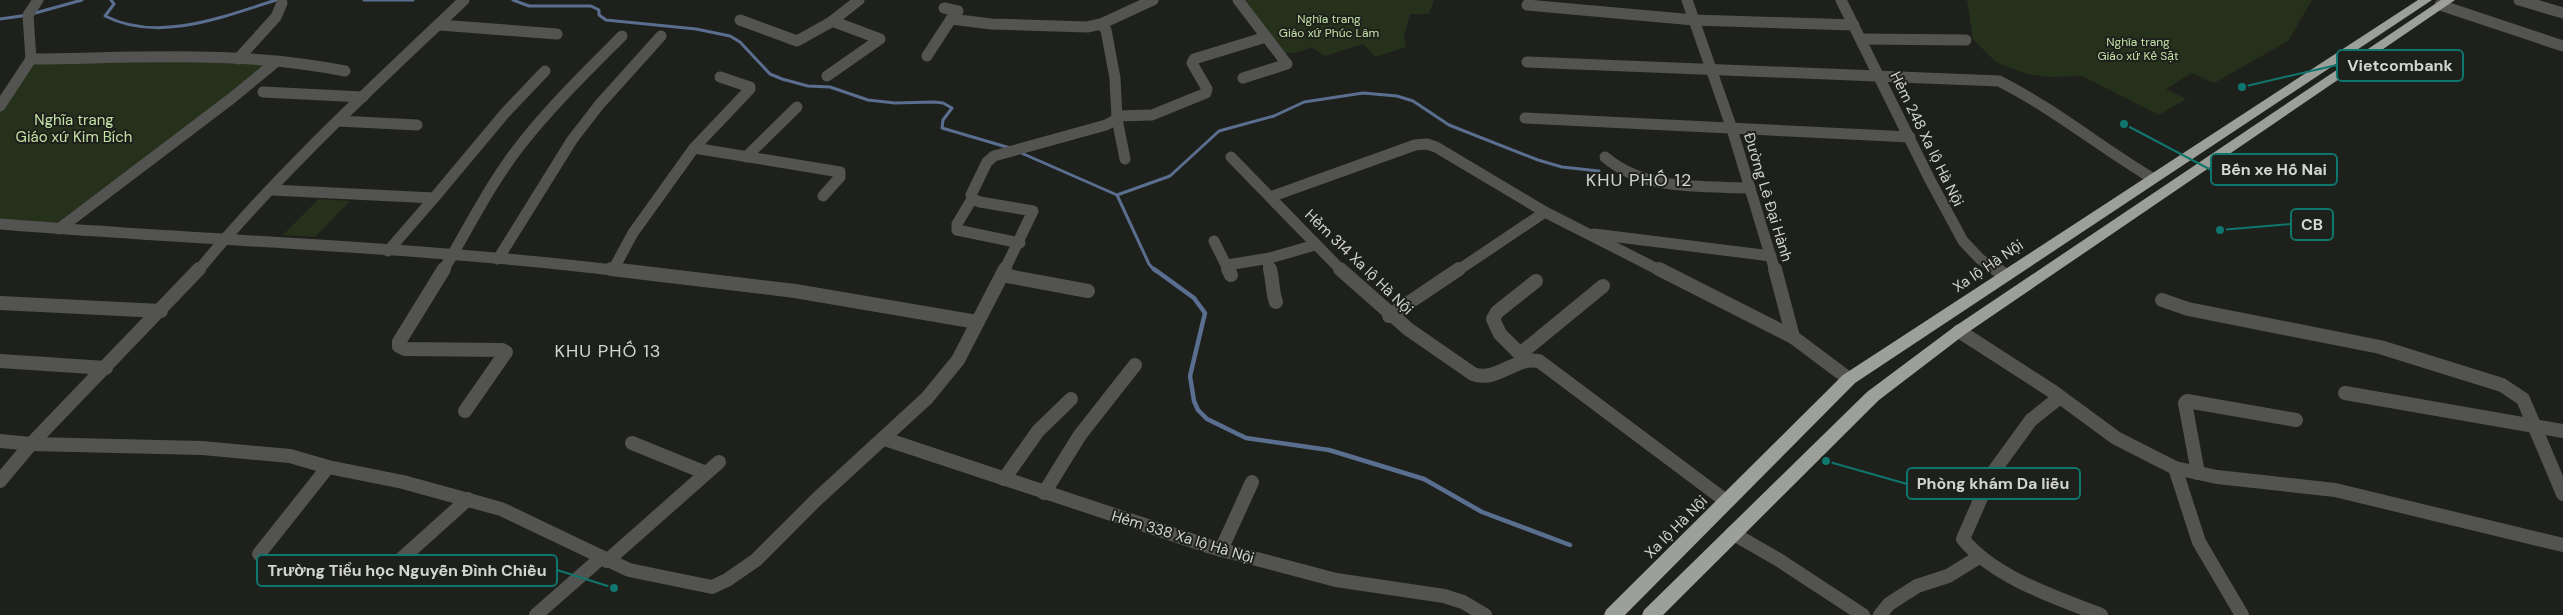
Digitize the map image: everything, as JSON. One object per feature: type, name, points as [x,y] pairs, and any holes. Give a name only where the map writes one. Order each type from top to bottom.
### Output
[{"type":"highway","name":"Xa lộ Hà Nội","points":[[1613,615],[1849,379],[2152,178],[2426,0]]},
{"type":"highway","points":[[1651,615],[1873,396],[1959,331],[2445,3]]},
{"type":"highway","points":[[2354,47],[2370,53]]},
{"type":"highway","points":[[2174,164],[2192,173]]},
{"type":"highway","points":[[2152,178],[2170,188]]},
{"type":"street","points":[[0,106],[31,59],[33,52],[27,28],[28,15],[38,0]]},
{"type":"street","points":[[0,481],[31,444],[185,286],[221,242],[338,121],[464,0]]},
{"type":"street","points":[[740,20],[797,41],[832,21],[858,0]]},
{"type":"street","points":[[950,20],[1057,27],[1087,27],[1101,24],[1153,0]]},
{"type":"street","points":[[1238,0],[1286,64],[1243,78]]},
{"type":"street","name":"Đường Lê Đại Hành","points":[[1687,0],[1732,129],[1771,256],[1793,337]]},
{"type":"street","name":"Hẻm 248 Xa lộ Hà Nội","points":[[1841,0],[1963,242],[1980,259],[2005,276]]},
{"type":"street","points":[[2520,0],[2563,13]]},
{"type":"street","points":[[238,59],[276,17],[282,3]]},
{"type":"street","points":[[2445,3],[2563,46]]},
{"type":"street","points":[[1527,5],[1694,20],[1854,25]]},
{"type":"street","points":[[927,56],[958,11],[944,8]]},
{"type":"street","points":[[827,76],[880,39],[832,21]]},
{"type":"street","points":[[1101,24],[1108,41],[1124,159]]},
{"type":"street","points":[[440,25],[557,34]]},
{"type":"street","points":[[465,410],[506,352],[405,349],[399,346],[406,329],[452,256],[474,214],[518,148],[569,88],[622,36]]},
{"type":"street","points":[[498,259],[572,140],[599,105],[661,36]]},
{"type":"street","points":[[1020,243],[957,230],[957,224],[972,199],[971,195],[987,162],[999,154],[1106,125],[1117,117],[1152,115],[1206,93],[1207,89],[1192,63],[1194,59],[1266,37]]},
{"type":"street","points":[[1862,39],[1966,40]]},
{"type":"street","points":[[31,59],[211,57],[300,62],[345,72]]},
{"type":"street","points":[[59,229],[232,98],[277,61]]},
{"type":"street","points":[[1526,62],[2002,82],[2027,95],[2107,151],[2152,178]]},
{"type":"street","points":[[388,251],[504,113],[545,72]]},
{"type":"street","points":[[613,270],[633,234],[694,148],[750,89],[750,87],[720,77]]},
{"type":"street","points":[[263,92],[363,98]]},
{"type":"street","points":[[746,157],[797,107]]},
{"type":"street","points":[[1525,118],[1910,137]]},
{"type":"street","points":[[338,121],[417,125]]},
{"type":"street","points":[[1270,197],[1398,151],[1427,144],[1436,146],[1545,212],[1793,337],[1849,379]]},
{"type":"street","points":[[694,148],[840,172],[840,177],[823,196]]},
{"type":"street","name":"Hẻm 314 Xa lộ Hà Nội","points":[[1231,157],[1315,245],[1389,316],[1451,361],[1478,376],[1488,375],[1523,357]]},
{"type":"street","points":[[1605,157],[1612,166],[1647,180],[1750,188]]},
{"type":"street","points":[[272,190],[434,198]]},
{"type":"street","points":[[0,441],[31,444],[119,444],[290,456],[328,467],[403,482],[501,509],[604,559],[635,571],[706,587],[720,584],[750,563],[885,438],[947,375],[965,349],[977,322],[1033,215],[1033,211],[972,199]]},
{"type":"street","points":[[1389,316],[1545,212]]},
{"type":"street","points":[[0,224],[221,242],[498,259],[613,270],[794,291],[977,322]]},
{"type":"street","points":[[1586,233],[1771,256]]},
{"type":"street","points":[[1214,241],[1229,270],[1315,245]]},
{"type":"street","points":[[1267,259],[1273,280],[1272,292],[1276,302]]},
{"type":"street","points":[[1002,275],[1088,291]]},
{"type":"street","points":[[1536,281],[1497,312],[1493,319],[1500,334],[1523,357],[1539,361],[1726,501]]},
{"type":"street","points":[[1523,357],[1603,286]]},
{"type":"street","points":[[2162,300],[2188,309],[2380,346],[2502,385],[2523,398],[2563,494]]},
{"type":"street","points":[[0,302],[161,311]]},
{"type":"street","points":[[1959,331],[2060,397],[2116,438],[2175,468],[2198,473],[2342,492],[2563,545]]},
{"type":"street","points":[[0,360],[106,368]]},
{"type":"street","points":[[1044,493],[1080,435],[1135,365]]},
{"type":"street","points":[[2345,393],[2563,431]]},
{"type":"street","points":[[2060,397],[2031,420],[1991,475],[1962,538],[1979,558],[2057,598],[2101,615]]},
{"type":"street","points":[[1004,478],[1038,431],[1071,400]]},
{"type":"street","points":[[2198,473],[2185,403],[2188,400],[2296,420]]},
{"type":"street","name":"Hẻm 338 Xa lộ Hà Nội","points":[[885,438],[1044,493],[1221,550],[1323,578],[1444,596],[1463,602],[1485,615]]},
{"type":"street","points":[[632,442],[706,473]]},
{"type":"street","points":[[536,615],[719,462]]},
{"type":"street","points":[[259,554],[328,467]]},
{"type":"street","points":[[2175,468],[2190,520],[2199,542],[2242,615]]},
{"type":"street","points":[[1221,550],[1252,482]]},
{"type":"street","points":[[389,570],[468,499]]},
{"type":"street","points":[[1732,533],[1779,560],[1863,615]]},
{"type":"street","points":[[1880,615],[1889,604],[1917,586],[1948,576],[1979,558]]},
{"type":"green space","name":"Nghĩa trang Giáo xứ Phúc Lâm","points":[[1242,0],[1434,0],[1429,14],[1410,14],[1404,36],[1406,47],[1375,57],[1363,44],[1325,56],[1311,47],[1303,51],[1284,54]]},
{"type":"green space","name":"Nghĩa trang Giáo xứ Kẻ Sặt","points":[[1967,0],[2312,0],[2288,41],[2214,83],[2192,73],[2166,89],[2186,99],[2159,115],[2082,76],[2048,77],[2027,74],[1997,63],[1973,39]]},
{"type":"green space","name":"Nghĩa trang Giáo xứ Kim Bích","points":[[34,61],[273,62],[59,226],[0,221],[0,110]]},
{"type":"green space","points":[[319,199],[350,201],[315,237],[283,235]]},
{"type":"waterway","points":[[0,19],[28,15],[82,0]]},
{"type":"waterway","points":[[111,0],[114,4],[105,16],[125,24],[147,27],[168,27],[213,20],[276,0]]},
{"type":"waterway","points":[[364,0],[413,0]]},
{"type":"waterway","points":[[513,0],[529,6],[591,6],[599,10],[599,15],[606,20],[696,29],[730,36],[740,42],[770,74],[782,79],[808,86],[830,87],[868,100],[895,103],[943,103],[952,108],[943,120],[942,128],[1010,148]]},
{"type":"waterway","points":[[1117,195],[1170,176],[1219,131],[1274,116],[1304,102],[1363,93],[1397,96],[1413,101],[1449,125],[1538,160],[1562,167],[1599,171]]},
{"type":"waterway","points":[[1019,152],[1117,195]]},
{"type":"waterway","points":[[1117,195],[1149,264],[1155,271]]},
{"type":"waterway","points":[[1154,269],[1194,298],[1205,313],[1190,376],[1194,401],[1198,410],[1207,419],[1246,438],[1329,450],[1424,479],[1482,512],[1570,545]]},
{"type":"place","name":"Vietcombank","points":[[2242,87]]},
{"type":"place","name":"Bến xe Hố Nai","points":[[2124,124]]},
{"type":"place","name":"CB","points":[[2220,230]]},
{"type":"place","name":"Phòng khám Da liễu","points":[[1826,461]]},
{"type":"place","name":"Trường Tiểu học Nguyễn Đình Chiều","points":[[614,588]]},
{"type":"district","name":"KHU PHỐ 12","points":[[1639,180]]},
{"type":"district","name":"KHU PHỐ 13","points":[[608,351]]}]
